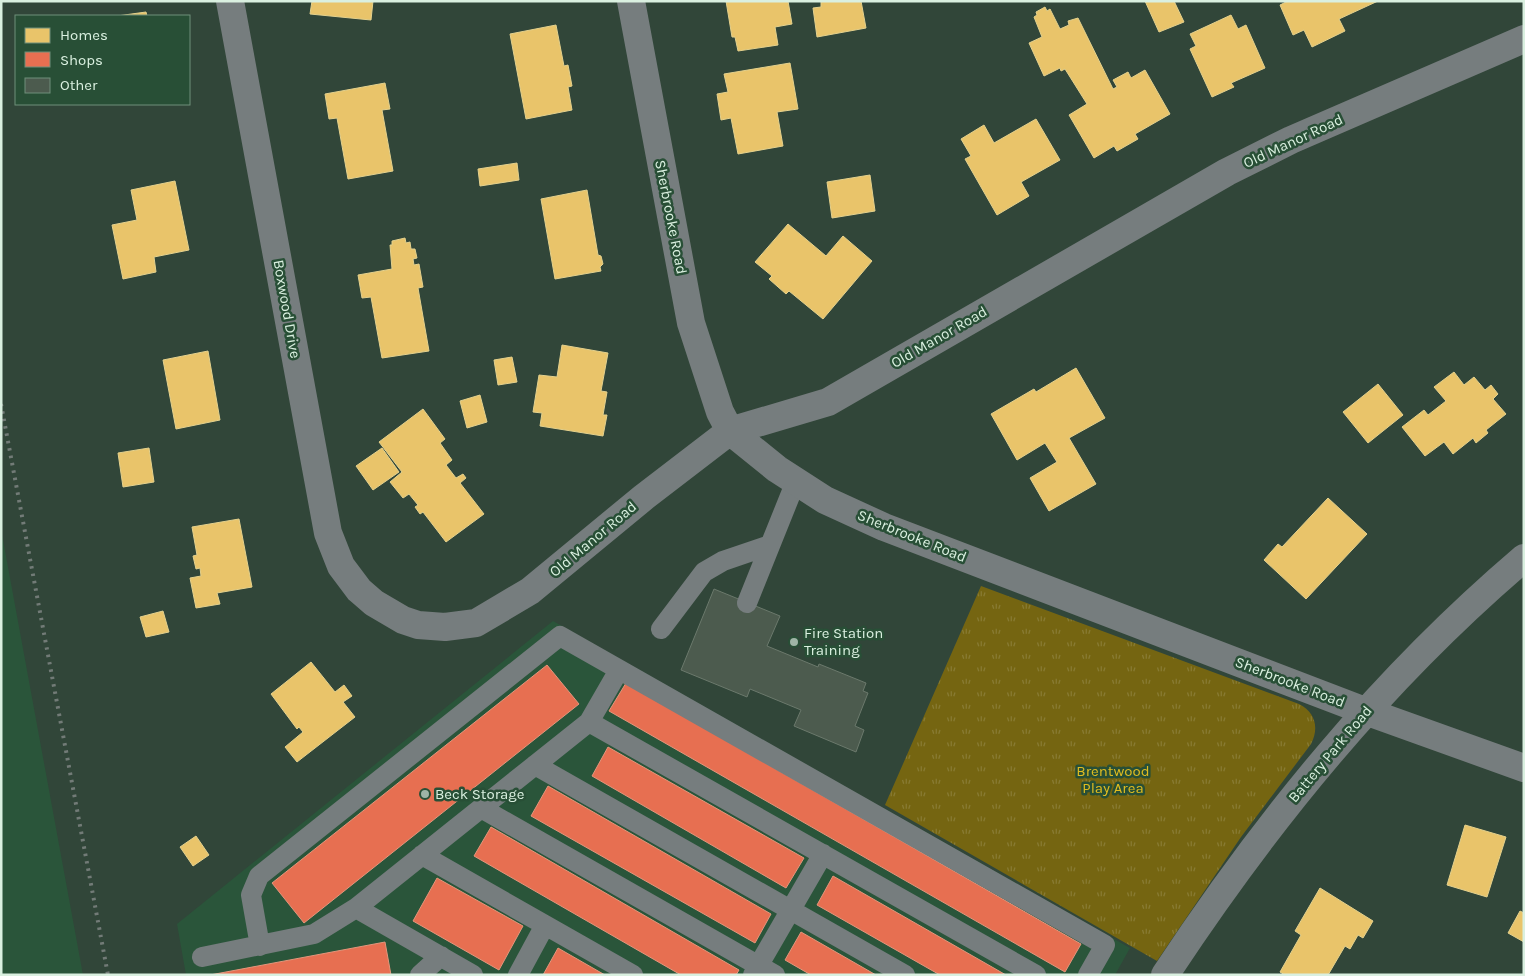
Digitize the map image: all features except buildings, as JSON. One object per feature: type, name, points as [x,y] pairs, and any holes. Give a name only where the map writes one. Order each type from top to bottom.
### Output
[{"type":"street","name":"Boxwood Drive","points":[[230,1],[328,532],[341,566],[359,590],[374,603]]},
{"type":"street","name":"Sherbrooke Road","points":[[631,1],[691,323],[717,404],[730,431],[796,481],[825,500],[884,526],[1365,711],[1524,768]]},
{"type":"street","name":"Old Manor Road","points":[[374,603],[403,620],[418,625],[445,627],[476,623],[530,591],[644,497],[730,431],[828,402],[1227,172],[1291,140],[1524,39]]},
{"type":"street","name":"Battery Park Road","points":[[1165,975],[1211,905],[1288,803],[1365,711],[1412,660],[1452,621],[1524,558]]},
{"type":"lane","points":[[747,603],[796,481]]},
{"type":"lane","points":[[661,629],[704,572],[723,561],[770,545]]},
{"type":"lane","points":[[260,946],[251,895],[259,876],[560,636],[1105,945],[1088,975]]},
{"type":"lane","points":[[202,957],[314,934],[356,908],[589,722],[619,670]]},
{"type":"lane","points":[[589,722],[1036,975]]},
{"type":"lane","points":[[535,765],[904,975]]},
{"type":"lane","points":[[482,808],[762,972],[790,910],[822,854]]},
{"type":"lane","points":[[422,855],[633,975]]},
{"type":"lane","points":[[356,908],[473,975]]},
{"type":"lane","points":[[518,975],[545,925]]},
{"type":"lane","points":[[420,975],[441,956]]},
{"type":"shaded area","points":[[1,529],[83,975],[1,975]]},
{"type":"shaded area","points":[[553,621],[1130,948],[1115,975],[186,975],[177,924]]},
{"type":"green space","name":"Brentwood Play Area","points":[[981,586],[1299,704],[1312,716],[1315,732],[1311,744],[1241,837],[1157,961],[885,805]]},
{"type":"railway","points":[[1,404],[108,975]]},
{"type":"place","name":"Fire Station Training","points":[[794,642]]},
{"type":"place","name":"Beck Storage","points":[[425,794]]}]
